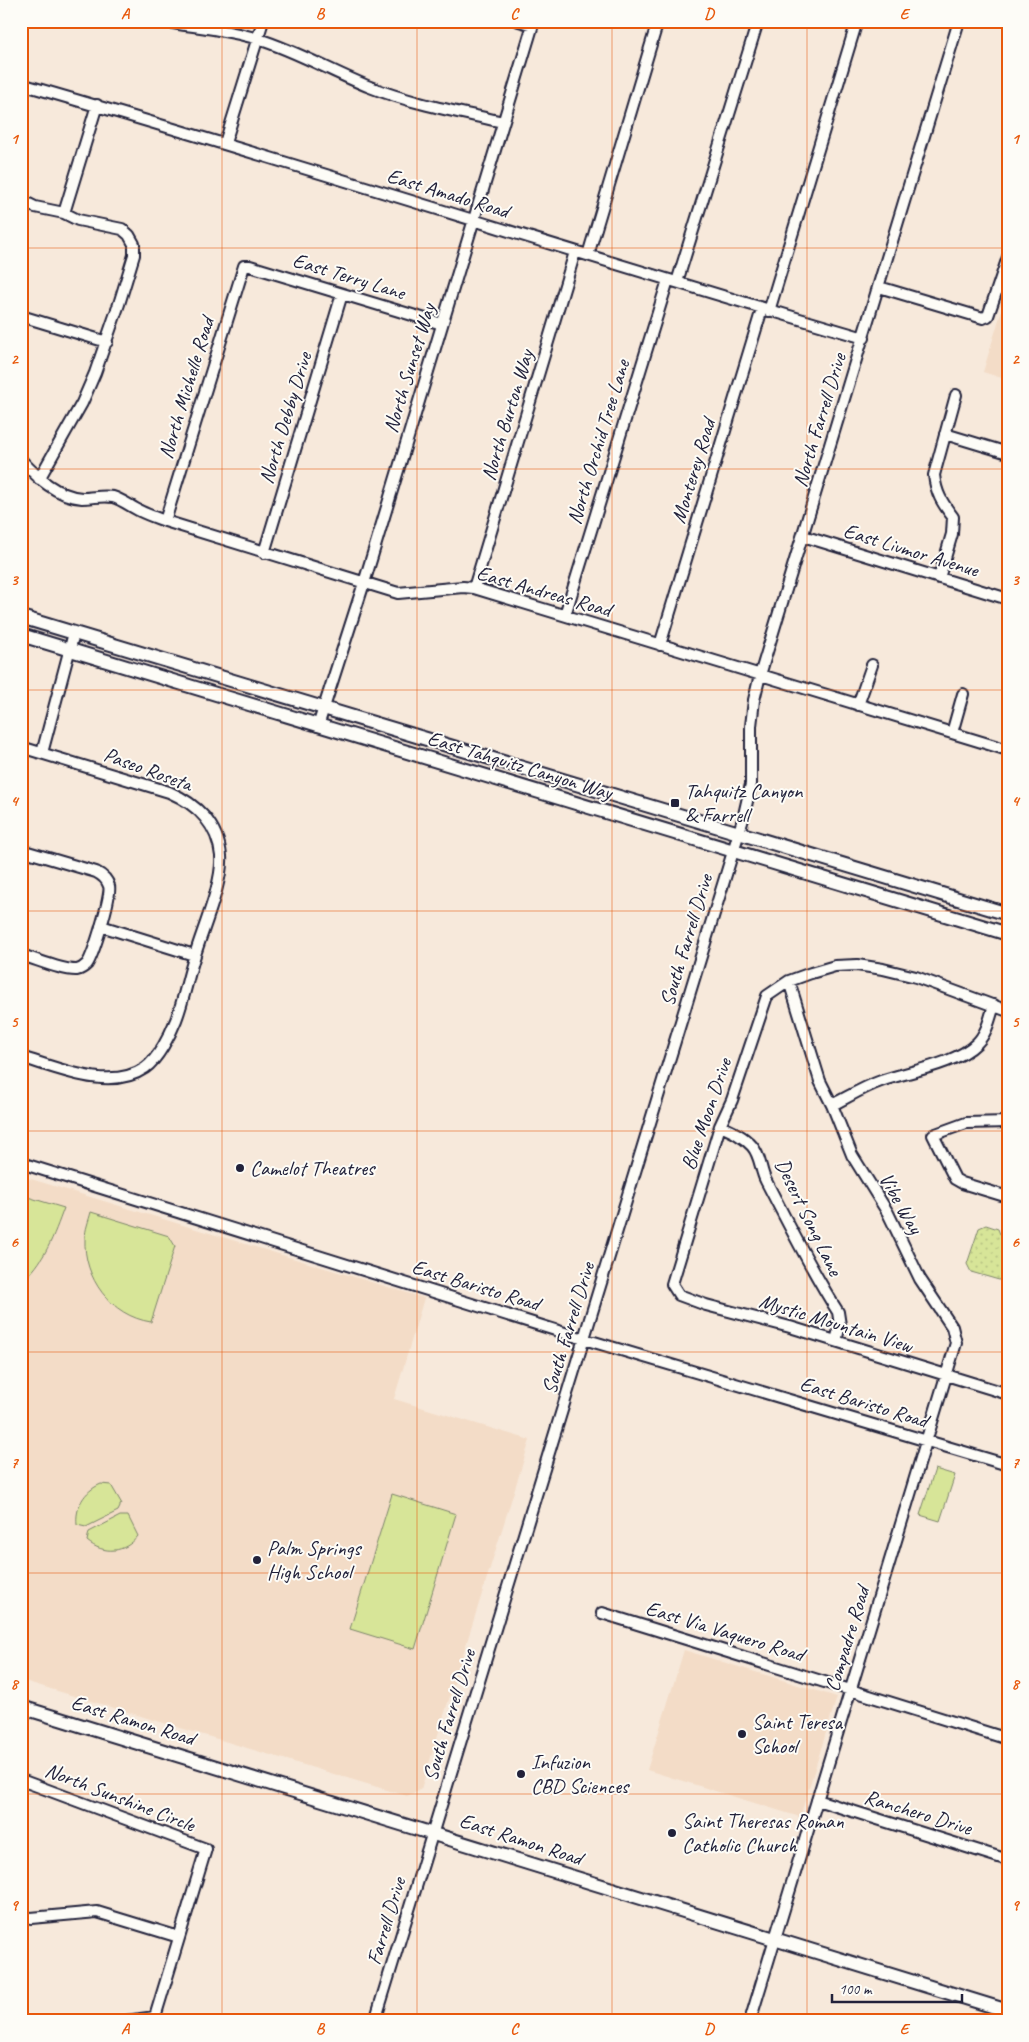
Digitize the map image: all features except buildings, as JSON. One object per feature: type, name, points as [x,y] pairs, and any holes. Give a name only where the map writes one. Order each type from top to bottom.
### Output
[{"type":"main road","name":"East Tahquitz Canyon Way","points":[[21,617],[1008,914]]},
{"type":"main road","name":"East Tahquitz Canyon Way","points":[[21,635],[1008,934]]},
{"type":"main road","name":"East Ramon Road","points":[[21,1707],[1008,2011]]},
{"type":"street","points":[[161,21],[215,28],[258,39],[292,51],[372,88],[442,109],[503,122]]},
{"type":"street","points":[[225,144],[263,21]]},
{"type":"street","points":[[519,21],[533,23]]},
{"type":"street","points":[[588,256],[658,21]]},
{"type":"street","name":"North Orchid Tree Lane","points":[[564,615],[758,21]]},
{"type":"street","name":"Monterey Road","points":[[660,645],[858,21]]},
{"type":"street","name":"North Farrell Drive","points":[[738,834],[751,784],[751,726],[754,700],[760,675],[959,21]]},
{"type":"street","name":"North Sunset Way","points":[[318,726],[364,583],[533,23]]},
{"type":"street","name":"East Amado Road","points":[[21,84],[97,105],[588,256],[864,338]]},
{"type":"street","points":[[64,213],[97,105]]},
{"type":"street","points":[[21,200],[35,208],[64,213],[78,220],[122,229],[129,235],[134,244],[134,255],[107,342],[82,403],[39,479]]},
{"type":"street","name":"North Burton Way","points":[[474,588],[575,252]]},
{"type":"street","points":[[879,287],[983,318],[988,316],[1008,258]]},
{"type":"street","name":"East Terry Lane","points":[[244,266],[250,266],[442,324]]},
{"type":"street","name":"North Michelle Road","points":[[165,521],[244,266]]},
{"type":"street","name":"North Debby Drive","points":[[264,553],[342,294]]},
{"type":"street","points":[[21,316],[107,342]]},
{"type":"street","points":[[939,578],[952,534],[953,517],[941,502],[934,476],[956,395]]},
{"type":"street","points":[[945,434],[1008,453]]},
{"type":"street","name":"East Andreas Road","points":[[21,460],[39,479],[53,489],[82,498],[104,496],[114,498],[165,521],[398,593],[463,587],[474,588],[1008,750]]},
{"type":"street","name":"East Livmor Avenue","points":[[803,536],[1008,599]]},
{"type":"street","points":[[42,753],[74,633]]},
{"type":"street","points":[[858,705],[872,665]]},
{"type":"street","points":[[952,733],[963,694]]},
{"type":"street","name":"Paseo Roseta","points":[[21,747],[169,792],[183,798],[197,807],[208,820],[219,845],[221,858],[220,874],[194,955],[176,1020],[163,1046],[146,1068],[121,1077],[108,1079],[93,1078],[21,1057]]},
{"type":"street","name":"South Farrell Drive","points":[[433,1833],[738,834]]},
{"type":"street","points":[[21,850],[102,875],[110,888],[101,926],[87,965],[79,970],[69,969],[21,955]]},
{"type":"street","points":[[101,926],[194,955]]},
{"type":"street","name":"Blue Moon Drive","points":[[676,1270],[720,1126],[732,1100],[756,1026],[768,996],[789,981],[835,966],[857,965],[916,977],[1008,1011]]},
{"type":"street","name":"Vibe Way","points":[[789,981],[820,1081],[852,1155],[888,1213],[920,1279],[952,1327],[956,1343],[927,1441]]},
{"type":"street","points":[[832,1105],[879,1082],[943,1062],[967,1051],[978,1042],[987,1027],[994,1005]]},
{"type":"street","points":[[1008,1122],[966,1123],[933,1135],[955,1179],[962,1183],[1008,1197]]},
{"type":"street","name":"Desert Song Lane","points":[[720,1126],[734,1132],[753,1147],[760,1161],[763,1176],[788,1227],[838,1312],[840,1325],[836,1341]]},
{"type":"street","name":"East Baristo Road","points":[[21,1163],[584,1339],[1008,1465]]},
{"type":"street","name":"Mystic Mountain View","points":[[676,1270],[672,1284],[679,1295],[690,1300],[836,1341],[1008,1394]]},
{"type":"street","name":"Compadre Road","points":[[750,2021],[927,1441]]},
{"type":"street","name":"East Via Vaquero Road","points":[[602,1613],[1008,1739]]},
{"type":"street","name":"North Sunshine Circle","points":[[21,1780],[206,1849],[179,1937]]},
{"type":"street","name":"Ranchero Drive","points":[[817,1800],[1008,1860]]},
{"type":"street","name":"Farrell Drive","points":[[375,2021],[433,1833]]},
{"type":"street","points":[[21,1916],[30,1918],[97,1912],[179,1937],[155,2017],[126,2021]]},
{"type":"shaded area","points":[[1008,290],[1008,380],[983,372]]},
{"type":"shaded area","name":"Palm Springs High School","points":[[21,1176],[424,1298],[394,1399],[530,1440],[421,1789],[407,1796],[21,1680]]},
{"type":"shaded area","name":"Saint Teresa School","points":[[684,1650],[837,1697],[800,1817],[647,1770]]},
{"type":"green space","points":[[21,1195],[64,1208],[52,1239],[42,1258],[21,1282]]},
{"type":"green space","points":[[91,1212],[169,1236],[175,1246],[151,1322],[124,1312],[102,1293],[94,1281],[86,1253],[85,1235]]},
{"type":"green space","points":[[986,1225],[998,1229],[1000,1234],[1008,1233],[1008,1281],[1006,1282],[971,1272],[967,1264],[979,1228]]},
{"type":"green space","points":[[935,1469],[955,1475],[940,1521],[920,1515]]},
{"type":"green space","points":[[101,1484],[111,1485],[122,1504],[118,1511],[86,1527],[77,1525],[79,1506],[82,1500],[85,1495]]},
{"type":"green space","points":[[392,1494],[456,1514],[415,1649],[350,1629]]},
{"type":"green space","points":[[120,1516],[128,1516],[138,1536],[133,1542],[121,1549],[107,1550],[100,1549],[87,1541],[89,1532]]},
{"type":"place","name":"Tahquitz Canyon & Farrell","points":[[675,803]]},
{"type":"place","name":"Camelot Theatres","points":[[240,1168]]},
{"type":"place","name":"Palm Springs High School","points":[[257,1560]]},
{"type":"place","name":"Saint Teresa School","points":[[742,1734]]},
{"type":"place","name":"Infuzion CBD Sciences","points":[[521,1774]]},
{"type":"place","name":"Saint Theresas Roman Catholic Church","points":[[672,1833]]}]
